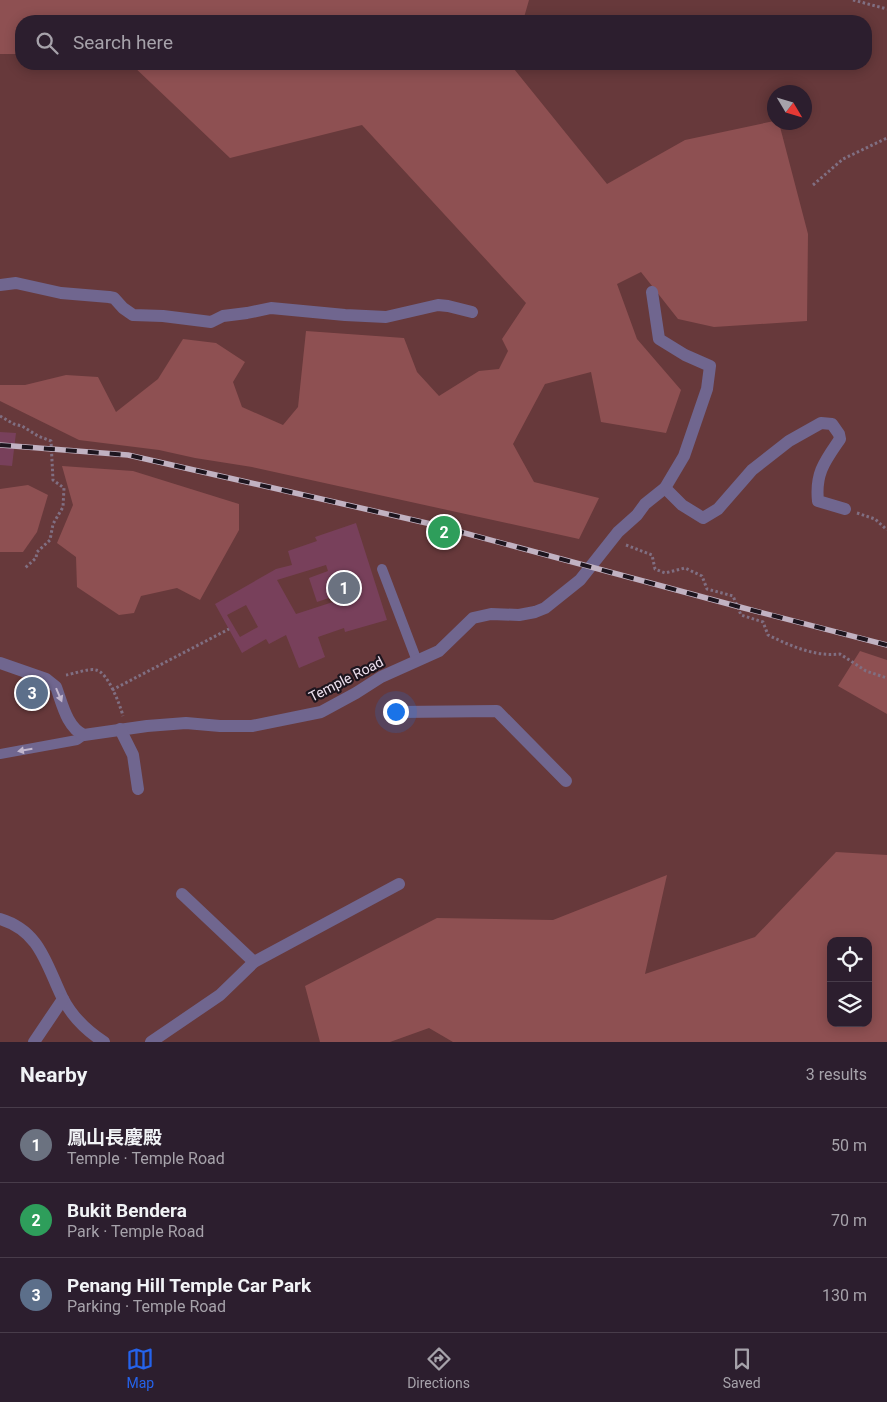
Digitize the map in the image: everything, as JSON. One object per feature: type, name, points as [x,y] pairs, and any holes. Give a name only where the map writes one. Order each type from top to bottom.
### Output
[{"type":"street","points":[[0,285],[16,283],[61,293],[109,297],[118,301],[123,308],[133,315],[163,316],[211,322],[223,316],[271,308],[345,316],[386,317],[438,305],[472,312]]},
{"type":"street","points":[[652,292],[659,340],[685,355],[710,366],[707,389],[684,456],[665,488],[682,504],[703,518],[718,509],[752,470],[789,441],[822,423],[832,424],[840,439],[821,467],[817,493],[818,501],[845,510]]},
{"type":"street","name":"Temple Road","points":[[84,735],[120,729],[186,724],[252,726],[321,712],[381,677],[439,651],[473,618],[491,614],[519,616],[545,608],[580,580],[606,546],[645,504],[665,488]]},
{"type":"street","points":[[2,663],[46,678],[51,682],[56,688],[71,724],[77,732],[84,735]]},
{"type":"street","points":[[400,712],[497,711],[566,781]]},
{"type":"street","points":[[120,729],[133,755],[138,789]]},
{"type":"street","points":[[151,1042],[220,995],[254,962],[399,884]]},
{"type":"street","points":[[182,894],[254,962]]},
{"type":"street","points":[[0,919],[24,931],[36,942],[63,999],[78,1020],[92,1034],[104,1042]]},
{"type":"street","points":[[34,1042],[63,999]]},
{"type":"lane","points":[[382,569],[417,661]]},
{"type":"lane","points":[[0,754],[77,740],[84,735]]},
{"type":"path","points":[[853,0],[887,9]]},
{"type":"path","points":[[813,185],[843,159],[887,138]]},
{"type":"path","points":[[0,416],[51,441],[52,480],[64,488],[63,507],[53,524],[50,540],[37,552],[36,558],[25,568]]},
{"type":"path","points":[[845,510],[875,518],[887,530]]},
{"type":"path","points":[[606,546],[614,544],[625,545],[652,555],[655,569],[665,573],[685,568],[702,576],[707,589],[733,596],[741,615],[763,622],[768,635],[794,647],[827,656],[840,654],[866,672],[887,678]]},
{"type":"path","points":[[112,690],[229,629]]},
{"type":"path","points":[[51,682],[65,676],[96,670],[102,672],[119,700]]},
{"type":"shaded area","points":[[0,0],[887,0],[887,1042],[0,1042]]},
{"type":"shaded area","points":[[0,0],[529,0],[525,15],[15,15],[15,54],[0,54]]},
{"type":"shaded area","points":[[137,70],[515,70],[607,184],[685,140],[767,122],[767,130],[781,130],[808,234],[807,321],[714,327],[678,319],[641,272],[617,284],[637,339],[681,390],[666,433],[601,422],[591,372],[545,384],[513,444],[534,482],[599,498],[579,539],[252,467],[159,450],[79,440],[0,401],[0,385],[25,385],[66,375],[98,377],[116,412],[158,379],[183,339],[216,343],[245,362],[233,382],[242,407],[283,425],[298,407],[306,331],[404,338],[417,372],[439,396],[479,371],[499,369],[508,351],[502,339],[526,303],[362,125],[230,158]]},
{"type":"shaded area","points":[[62,466],[133,471],[239,504],[239,530],[200,600],[177,588],[141,596],[134,613],[119,615],[77,587],[76,557],[57,543],[73,505]]},
{"type":"shaded area","points":[[28,485],[48,495],[37,532],[23,552],[0,552],[0,489]]},
{"type":"shaded area","points":[[860,651],[887,660],[887,714],[838,686]]},
{"type":"shaded area","points":[[836,852],[887,855],[887,1042],[453,1042],[429,1028],[390,1042],[320,1042],[305,986],[437,918],[553,920],[667,875],[645,974],[755,937]]},
{"type":"building","points":[[0,432],[16,433],[12,466],[0,465]]},
{"type":"building","points":[[356,523],[387,620],[345,632],[344,628],[318,637],[325,657],[299,668],[286,635],[269,644],[266,639],[242,653],[215,604],[276,569],[292,565],[288,551],[317,541],[315,537]],"holes":[[[326,565],[328,571],[309,578],[317,602],[335,596],[336,601],[296,614],[277,580]],[[246,605],[258,627],[240,637],[227,615]]]},
{"type":"railway","points":[[0,445],[128,455],[431,524],[887,645]]},
{"type":"place","name":"Bukit Bendera","points":[[444,532]]},
{"type":"place","name":"鳳山長慶殿","points":[[344,588]]},
{"type":"place","name":"Penang Hill Temple Car Park","points":[[32,693]]}]
